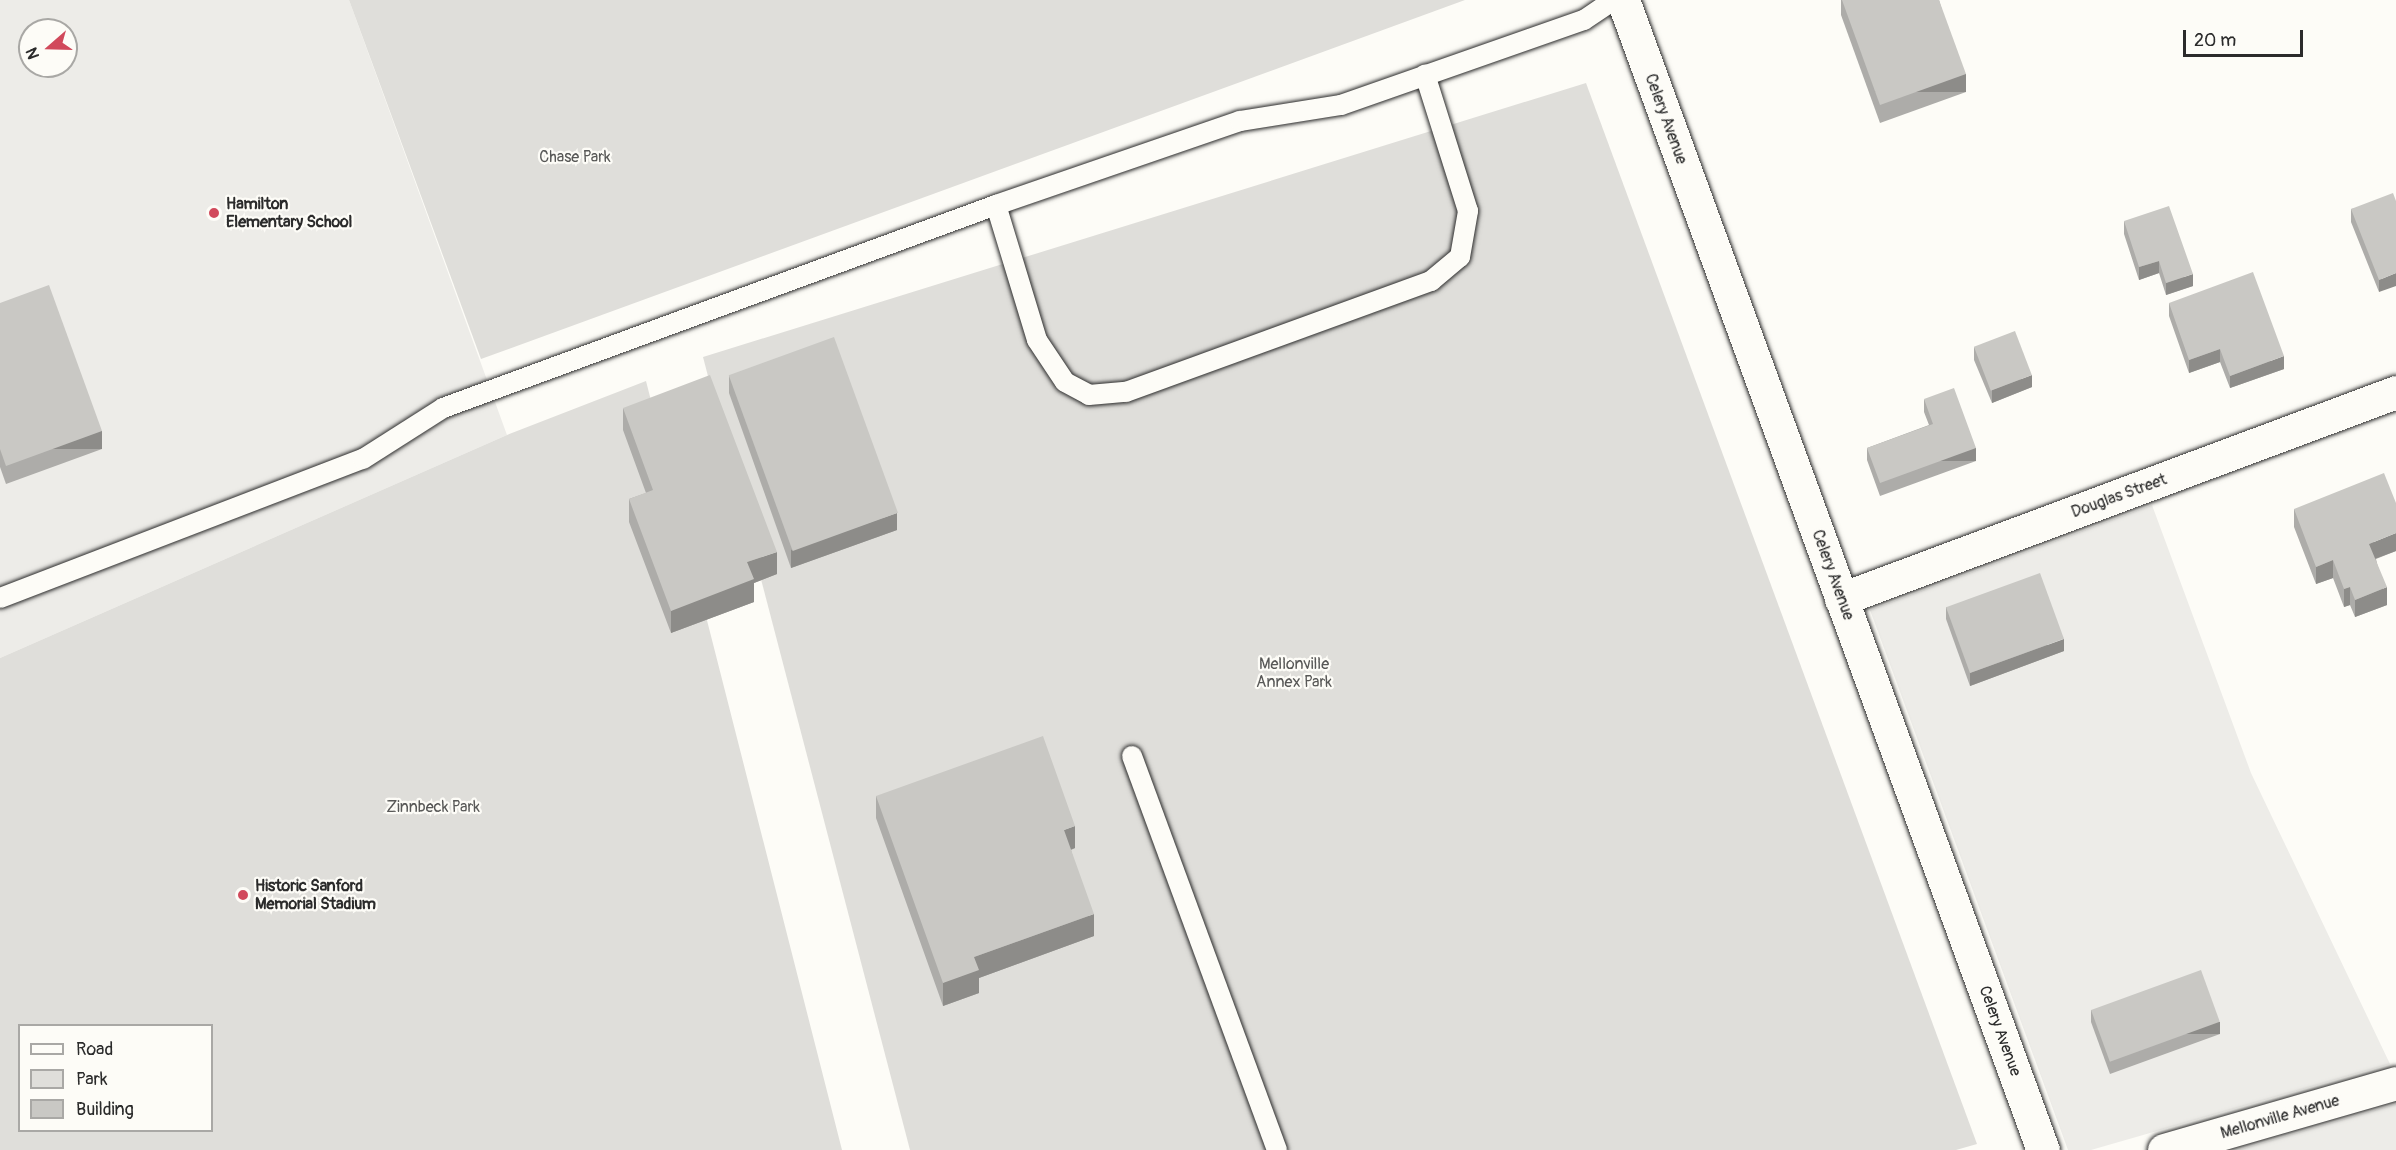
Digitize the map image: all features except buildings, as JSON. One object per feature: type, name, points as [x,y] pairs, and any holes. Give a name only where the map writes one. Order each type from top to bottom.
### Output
[{"type":"main road","name":"Celery Avenue","points":[[1623,0],[2043,1150]]},
{"type":"main road","name":"Douglas Street","points":[[1842,599],[2396,392]]},
{"type":"main road","name":"Mellonville Avenue","points":[[2164,1150],[2396,1083]]},
{"type":"lane","points":[[0,598],[363,459],[443,408],[996,205],[1240,121],[1341,105],[1584,20],[1614,0]]},
{"type":"lane","points":[[996,205],[1037,340],[1065,382],[1089,394],[1126,392],[1431,281],[1460,257],[1468,211],[1425,75]]},
{"type":"lane","points":[[1132,756],[1277,1150]]},
{"type":"shaded area","name":"Hamilton Elementary School","points":[[0,0],[349,0],[507,435],[0,658]]},
{"type":"shaded area","points":[[2152,505],[2251,773],[2390,1064],[2091,1150],[2068,1150],[1870,610]]},
{"type":"shaded area","points":[[2396,1104],[2396,1150],[2238,1150]]},
{"type":"green space","name":"Chase Park","points":[[349,0],[1465,0],[481,359]]},
{"type":"green space","name":"Mellonville Annex Park","points":[[1586,83],[1977,1144],[1956,1150],[910,1150],[703,357]]},
{"type":"green space","name":"Zinnbeck Park","points":[[646,381],[842,1150],[0,1150],[0,658],[507,435]]},
{"type":"place","name":"Hamilton Elementary School","points":[[214,213]]},
{"type":"place","name":"Historic Sanford Memorial Stadium","points":[[243,895]]}]
